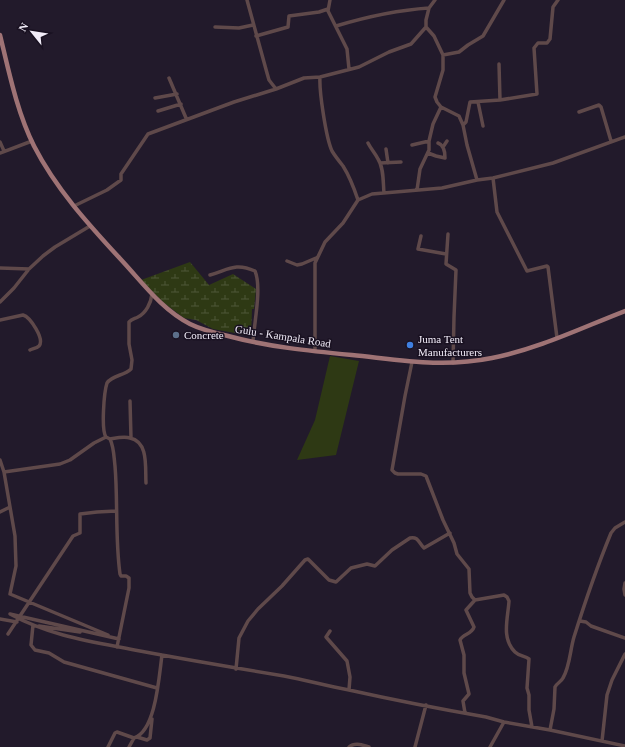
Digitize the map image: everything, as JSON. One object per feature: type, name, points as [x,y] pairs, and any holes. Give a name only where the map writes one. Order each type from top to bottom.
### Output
[{"type":"main road","name":"Gulu - Kampala Road","points":[[0,35],[20,111],[32,141],[46,167],[90,226],[152,294],[167,309],[192,325],[210,332],[252,342],[412,362],[453,363],[491,358],[539,346],[625,311]]},
{"type":"street","points":[[247,0],[269,80],[276,89]]},
{"type":"street","points":[[330,0],[328,9],[329,15],[347,50],[349,69]]},
{"type":"street","points":[[74,206],[107,190],[121,180],[121,174],[148,134],[186,118],[276,89],[304,78],[320,77],[349,69],[359,68],[389,52],[411,44],[426,27],[429,8],[436,0]]},
{"type":"street","points":[[443,55],[459,52],[483,36],[504,0]]},
{"type":"street","points":[[463,125],[466,122],[470,102],[500,100],[537,94],[534,48],[538,43],[547,44],[550,39],[553,9],[558,0]]},
{"type":"street","points":[[336,26],[376,15],[429,8]]},
{"type":"street","points":[[256,36],[288,27],[289,16],[319,12],[328,9]]},
{"type":"street","points":[[215,27],[239,28],[253,25]]},
{"type":"street","points":[[426,27],[434,36],[443,55],[443,70],[435,97],[441,106],[459,116],[463,125],[477,180]]},
{"type":"street","points":[[499,64],[500,100]]},
{"type":"street","points":[[320,77],[321,96],[329,142],[332,150],[353,184],[358,200]]},
{"type":"street","points":[[169,78],[186,118]]},
{"type":"street","points":[[155,98],[177,94]]},
{"type":"street","points":[[478,102],[483,126]]},
{"type":"street","points":[[158,111],[181,104]]},
{"type":"street","points":[[417,190],[420,169],[428,152],[433,124],[441,106]]},
{"type":"street","points":[[579,112],[599,106],[601,107],[612,141]]},
{"type":"street","points":[[315,351],[316,258],[325,242],[343,224],[358,200],[372,194],[442,188],[493,178],[553,163],[625,137]]},
{"type":"street","points":[[0,142],[2,152],[32,141]]},
{"type":"street","points":[[412,145],[429,141]]},
{"type":"street","points":[[428,152],[445,158],[443,146],[447,141]]},
{"type":"street","points":[[368,143],[380,162],[384,193]]},
{"type":"street","points":[[438,143],[442,144],[443,146]]},
{"type":"street","points":[[386,149],[388,162]]},
{"type":"street","points":[[380,162],[400,162]]},
{"type":"street","points":[[493,178],[497,212],[528,271],[548,267],[557,338]]},
{"type":"street","points":[[0,302],[14,288],[29,269],[50,250],[90,226]]},
{"type":"street","points":[[448,234],[446,265],[456,270],[453,363]]},
{"type":"street","points":[[421,236],[418,249],[446,254]]},
{"type":"street","points":[[287,261],[297,265],[316,258]]},
{"type":"street","points":[[210,275],[236,266],[246,267],[255,271],[258,287],[252,342]]},
{"type":"street","points":[[0,268],[29,269]]},
{"type":"street","points":[[146,482],[144,449],[140,443],[131,438],[110,439],[104,435],[103,426],[107,383],[109,380],[126,373],[130,369],[132,363],[129,344],[129,322],[144,312],[152,302],[152,294]]},
{"type":"street","points":[[0,320],[23,315],[27,316],[40,338],[38,346],[30,350]]},
{"type":"street","points":[[412,362],[392,470],[398,474],[422,474],[426,476],[443,520],[450,533],[457,554],[470,568],[470,593],[475,600]]},
{"type":"street","points":[[130,401],[131,438]]},
{"type":"street","points":[[4,472],[60,464],[70,460],[94,443],[106,437]]},
{"type":"street","points":[[110,439],[113,449],[117,485],[117,549],[120,574],[121,576],[126,576],[129,578],[117,647]]},
{"type":"street","points":[[0,460],[4,472],[15,536],[16,566],[10,594],[119,639]]},
{"type":"street","points":[[0,512],[10,507]]},
{"type":"street","points":[[8,634],[73,536],[80,533],[80,514],[116,511]]},
{"type":"street","points":[[550,730],[554,709],[556,684],[563,679],[580,620],[611,533],[615,528],[625,522]]},
{"type":"street","points":[[236,669],[239,638],[248,621],[282,586],[304,560],[308,559],[329,580],[336,582],[351,568],[367,564],[375,566],[392,550],[410,538],[413,537],[419,539],[423,547],[426,548],[450,533]]},
{"type":"street","points":[[625,583],[625,595]]},
{"type":"street","points":[[465,713],[463,701],[469,696],[469,694],[464,672],[464,655],[460,640],[462,637],[474,630],[473,624],[466,610],[475,600],[502,595],[508,598],[509,607],[506,629],[509,642],[516,653],[529,659],[527,688],[532,727]]},
{"type":"street","points":[[119,639],[10,614],[33,626],[65,636],[117,647],[291,678],[625,746]]},
{"type":"street","points":[[0,620],[119,639]]},
{"type":"street","points":[[580,620],[591,626],[625,638]]},
{"type":"street","points":[[33,626],[31,645],[35,650],[49,653],[64,662],[157,688]]},
{"type":"street","points":[[330,631],[326,637],[347,661],[350,677],[349,690]]},
{"type":"street","points":[[602,741],[607,695],[612,680],[625,654]]},
{"type":"street","points":[[108,747],[115,733],[117,732],[148,740],[150,738],[152,714],[162,655]]},
{"type":"street","points":[[415,747],[426,705]]},
{"type":"street","points":[[129,747],[136,737],[148,726],[152,714]]},
{"type":"street","points":[[490,747],[504,722]]},
{"type":"street","points":[[349,747],[356,744],[369,747]]},
{"type":"green space","points":[[190,262],[209,285],[233,274],[256,289],[254,309],[252,309],[251,336],[213,329],[196,320],[184,318],[164,303],[141,280]]},
{"type":"green space","points":[[330,356],[359,361],[336,455],[297,460],[315,420]]},
{"type":"place","name":"Concrete","points":[[176,335]]},
{"type":"place","name":"Juma Tent Manufacturers","points":[[410,345]]}]
